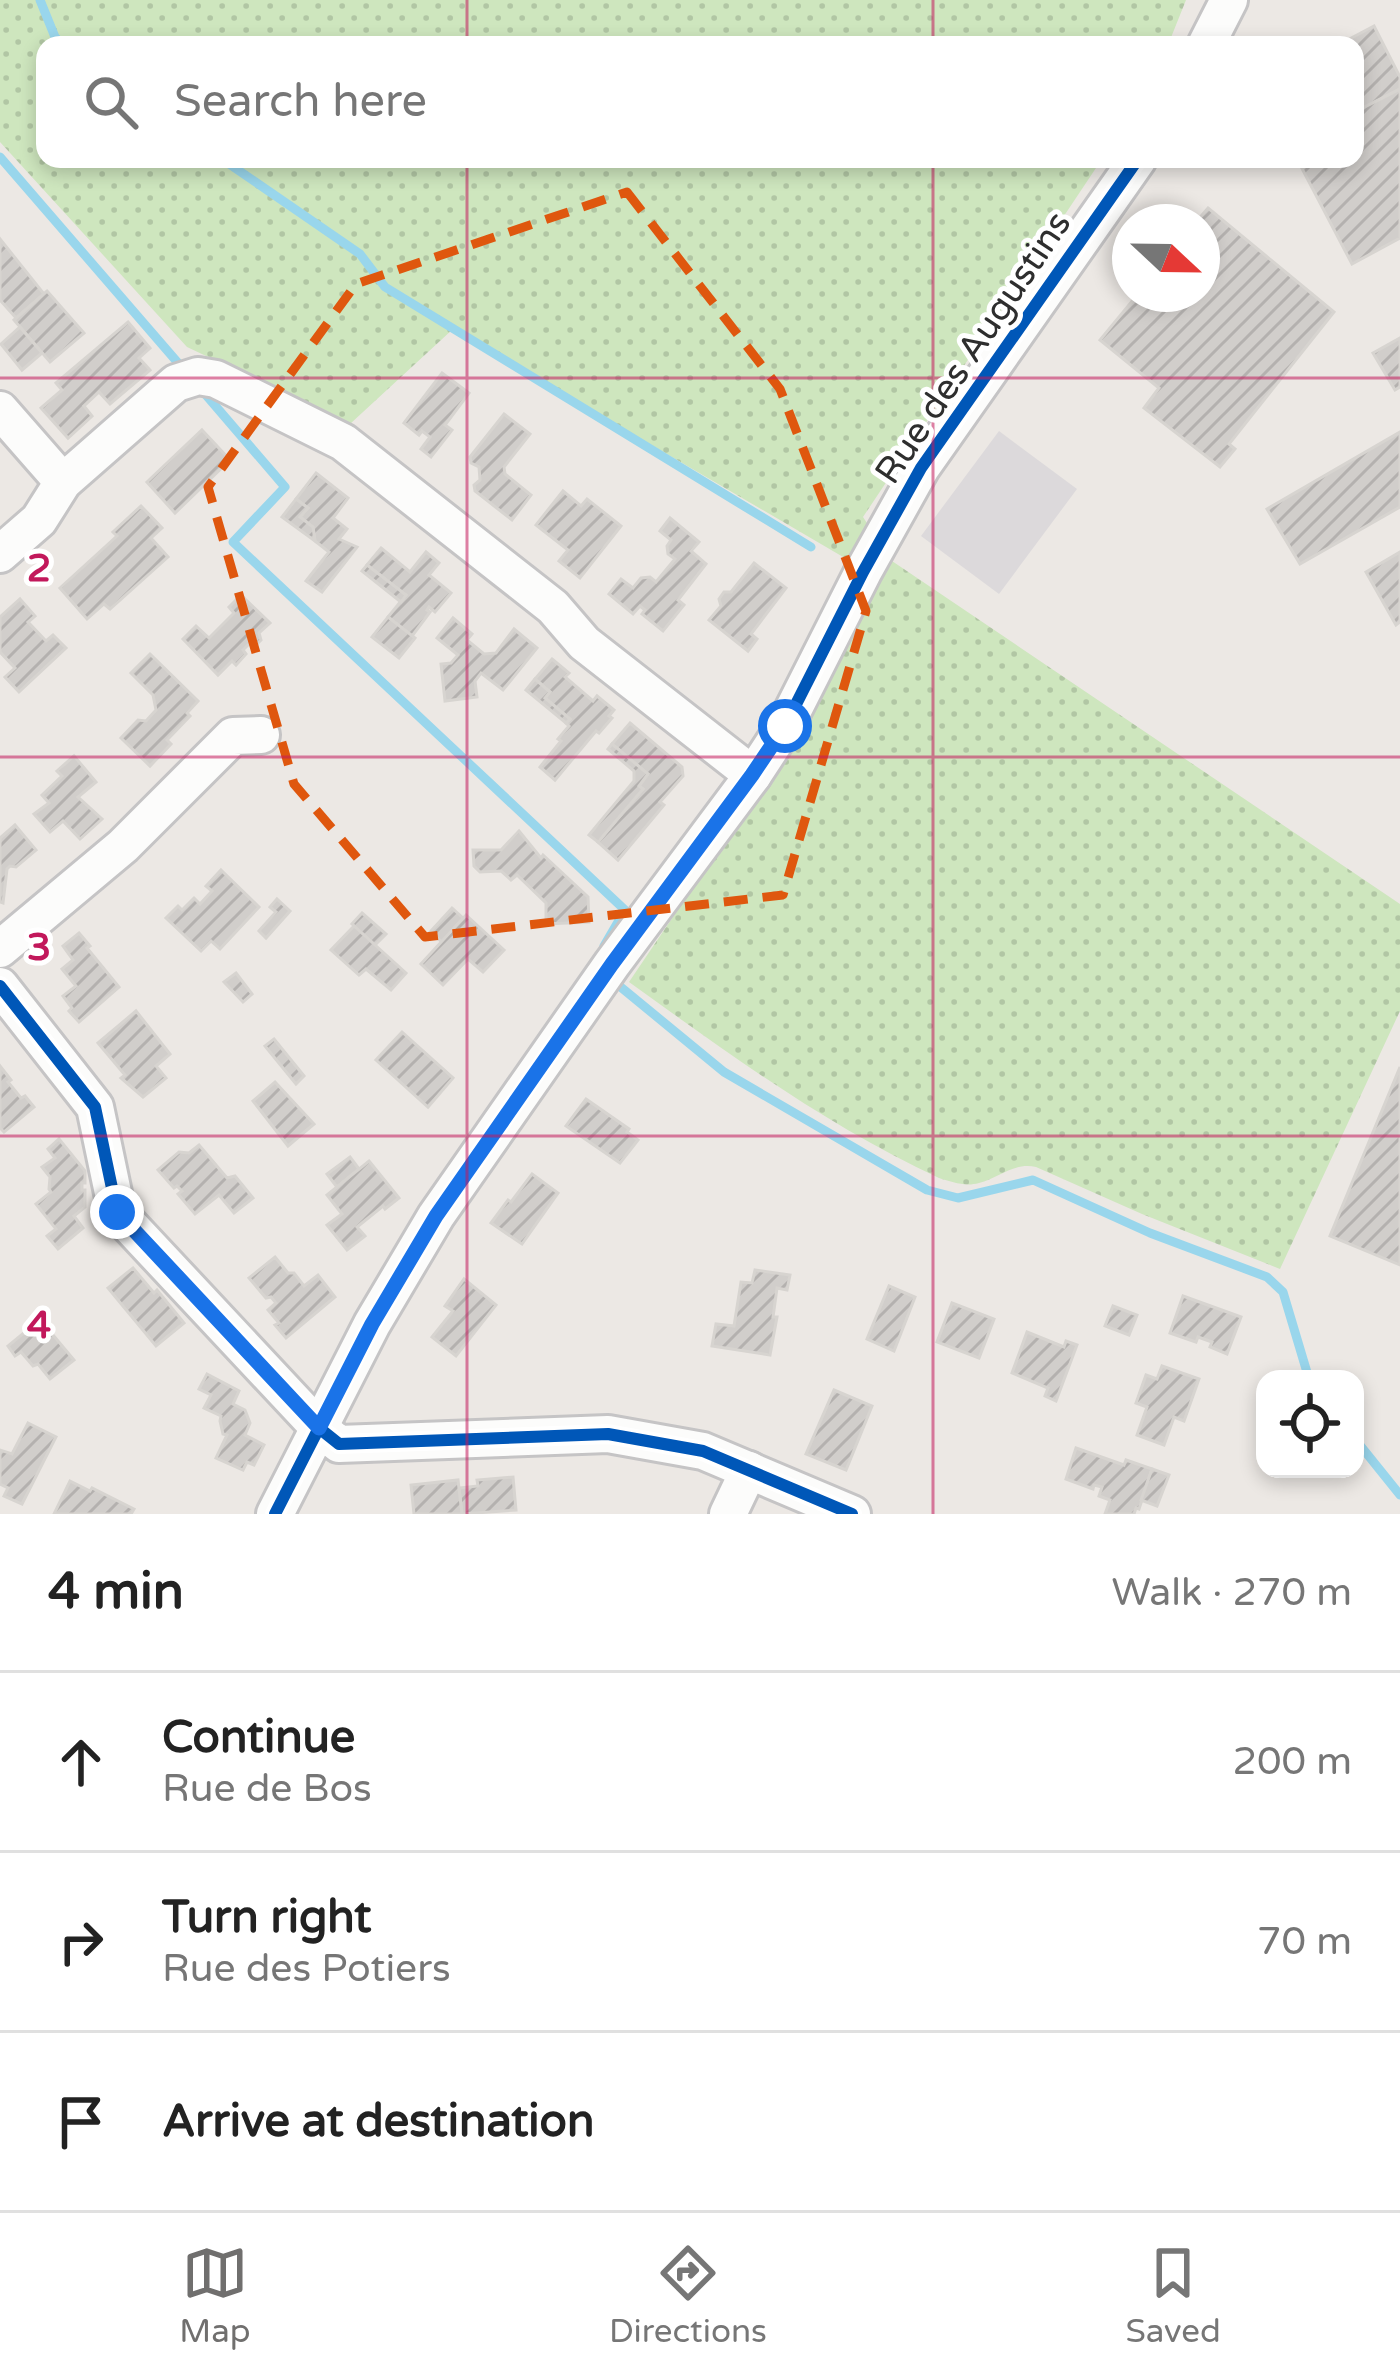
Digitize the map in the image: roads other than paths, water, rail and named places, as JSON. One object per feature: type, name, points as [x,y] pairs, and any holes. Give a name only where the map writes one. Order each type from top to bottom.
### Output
[{"type":"street","points":[[1211,36],[1229,0]]},
{"type":"street","name":"Rue des Augustins","points":[[275,1514],[372,1324],[436,1216],[785,726],[862,572],[921,468],[1132,168]]},
{"type":"street","points":[[0,554],[39,520],[63,482],[176,383],[198,376],[216,379],[343,442],[553,607],[584,644],[752,775]]},
{"type":"street","points":[[0,410],[63,482]]},
{"type":"street","points":[[0,949],[123,846],[233,736],[261,735]]},
{"type":"street","points":[[0,986],[95,1107],[117,1212],[339,1444],[608,1434],[703,1451],[852,1514]]},
{"type":"street","points":[[728,1514],[748,1470]]},
{"type":"waterway","points":[[40,0],[55,36]]},
{"type":"waterway","points":[[0,157],[185,371]]},
{"type":"waterway","points":[[235,168],[360,254],[385,287],[811,547]]},
{"type":"waterway","points":[[200,388],[285,487],[233,542],[625,910],[604,946]]},
{"type":"waterway","points":[[620,980],[617,984],[724,1072],[927,1190],[958,1198],[1033,1180],[1150,1233],[1267,1277],[1283,1292],[1306,1370]]},
{"type":"waterway","points":[[1364,1450],[1400,1495]]}]
